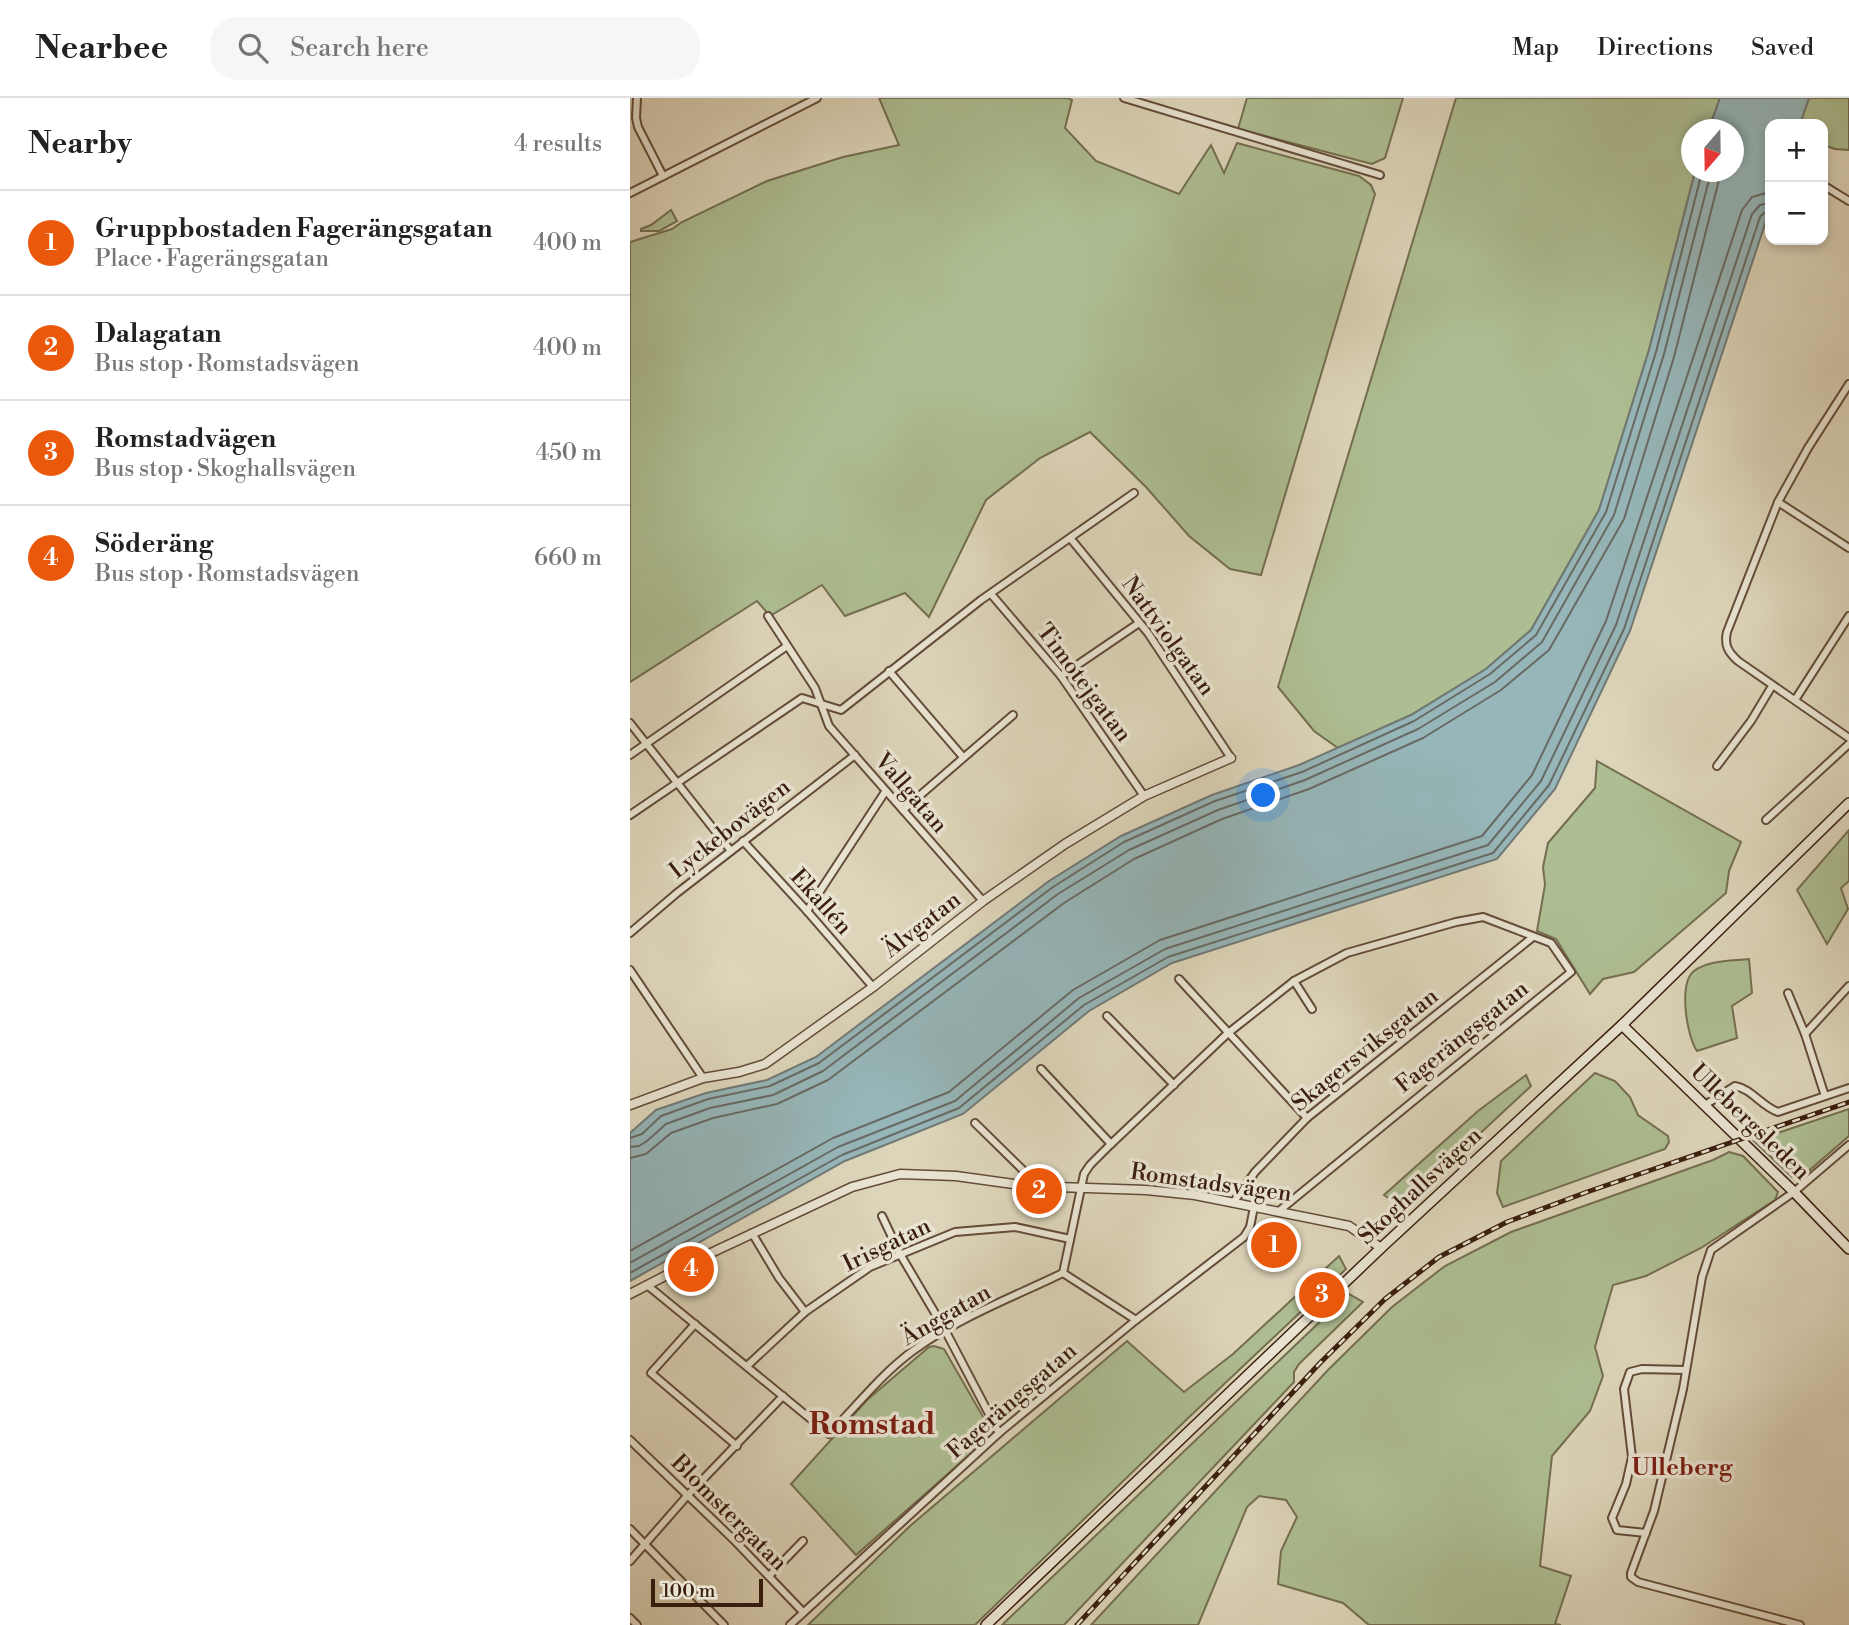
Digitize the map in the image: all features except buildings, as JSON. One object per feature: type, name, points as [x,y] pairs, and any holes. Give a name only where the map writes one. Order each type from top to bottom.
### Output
[{"type":"main road","name":"Skoghallsvägen","points":[[986,1625],[1381,1248],[1622,1025],[1849,803]]},
{"type":"main road","name":"Ullebergsleden","points":[[1622,1025],[1849,1249]]},
{"type":"street","points":[[637,98],[638,127],[663,176]]},
{"type":"street","points":[[630,193],[801,102],[817,98]]},
{"type":"street","points":[[1124,98],[1380,174]]},
{"type":"street","points":[[1828,188],[1849,201]]},
{"type":"street","points":[[1849,384],[1808,448],[1778,502],[1727,632],[1726,642],[1730,654],[1849,738]]},
{"type":"street","points":[[630,815],[802,698],[841,710],[991,594],[1134,493]]},
{"type":"street","points":[[1778,502],[1849,548]]},
{"type":"street","name":"Nattviolgatan","points":[[1074,537],[1148,633],[1231,758]]},
{"type":"street","name":"Timotejgatan","points":[[991,594],[1061,676],[1144,796]]},
{"type":"street","name":"Vallgatan","points":[[768,616],[815,688],[829,726],[983,901]]},
{"type":"street","points":[[1795,700],[1849,616]]},
{"type":"street","points":[[1061,676],[1139,623]]},
{"type":"street","points":[[630,755],[787,646]]},
{"type":"street","points":[[889,671],[963,757]]},
{"type":"street","points":[[1717,766],[1751,722],[1772,686]]},
{"type":"street","points":[[902,810],[1013,715]]},
{"type":"street","points":[[630,723],[731,851]]},
{"type":"street","points":[[1766,820],[1849,744]]},
{"type":"street","name":"Lyckebovägen","points":[[630,933],[855,755]]},
{"type":"street","name":"Älvgatan","points":[[630,1105],[703,1078],[765,1064],[946,933],[983,901],[1079,835],[1144,796],[1231,758]]},
{"type":"street","points":[[807,911],[885,792]]},
{"type":"street","name":"Ekallén","points":[[743,841],[873,987]]},
{"type":"street","points":[[1136,1320],[1063,1273],[1083,1189],[1084,1174],[1111,1144],[1227,1034],[1294,981],[1347,953],[1483,917],[1533,937]]},
{"type":"street","name":"Fagerängsgatan","points":[[1279,1211],[1571,972],[1551,943],[1533,937]]},
{"type":"street","name":"Skagersviksgatan","points":[[1233,1203],[1255,1172],[1307,1118],[1533,937]]},
{"type":"street","points":[[630,970],[703,1078]]},
{"type":"street","points":[[1179,979],[1307,1118]]},
{"type":"street","points":[[1294,981],[1311,1009]]},
{"type":"street","points":[[1805,1034],[1849,986]]},
{"type":"street","points":[[1788,993],[1805,1034],[1825,1096]]},
{"type":"street","points":[[1107,1016],[1174,1085]]},
{"type":"street","points":[[1041,1069],[1111,1144]]},
{"type":"street","points":[[1705,1105],[1735,1086],[1745,1088],[1764,1105],[1778,1112],[1849,1088]]},
{"type":"street","points":[[975,1123],[1026,1173],[1028,1186]]},
{"type":"street","points":[[1800,1625],[1639,1581],[1630,1573],[1654,1511],[1686,1370],[1702,1277],[1711,1250],[1794,1192],[1849,1146]]},
{"type":"street","name":"Romstadsvägen","points":[[630,1294],[852,1187],[900,1174],[956,1176],[1028,1186],[1146,1190],[1233,1203],[1349,1226],[1381,1248]]},
{"type":"street","name":"Fagerängsgatan","points":[[790,1625],[999,1433],[1136,1320],[1244,1237],[1250,1227],[1254,1207]]},
{"type":"street","points":[[882,1216],[900,1254],[945,1330],[999,1433]]},
{"type":"street","name":"Irisgatan","points":[[747,1366],[805,1312],[870,1268],[955,1232],[1015,1227],[1070,1239]]},
{"type":"street","points":[[752,1233],[779,1278],[805,1312]]},
{"type":"street","name":"Änggatan","points":[[783,1396],[829,1434],[870,1389],[912,1351],[945,1330],[1063,1273]]},
{"type":"street","points":[[630,1561],[687,1496],[783,1396],[646,1285]]},
{"type":"street","points":[[695,1324],[651,1373],[737,1446]]},
{"type":"street","points":[[1646,1534],[1618,1530],[1612,1518],[1626,1484],[1632,1457],[1624,1389],[1630,1372],[1642,1368],[1686,1370]]},
{"type":"street","name":"Blomstergatan","points":[[630,1440],[734,1539],[803,1612]]},
{"type":"street","points":[[630,1529],[724,1625]]},
{"type":"street","points":[[769,1576],[803,1541]]},
{"type":"street","points":[[630,1618],[637,1625]]},
{"type":"green space","points":[[879,98],[1068,98],[1072,100],[1065,128],[1096,161],[1179,194],[1211,145],[1224,173],[1237,143],[1359,176],[1371,185],[1375,194],[1261,575],[1230,569],[1189,536],[1146,487],[1090,432],[1040,458],[986,500],[929,617],[905,593],[845,616],[822,585],[770,616],[757,601],[630,682],[630,242],[672,229],[767,181],[843,157],[899,145]]},
{"type":"green space","points":[[1247,98],[1403,98],[1385,158],[1372,164],[1238,129]]},
{"type":"green space","points":[[1456,98],[1720,98],[1713,119],[1681,119],[1681,182],[1692,182],[1649,350],[1599,510],[1531,630],[1486,669],[1411,715],[1338,748],[1314,731],[1278,687]]},
{"type":"green space","points":[[1809,98],[1849,98],[1849,150],[1828,147],[1828,119],[1802,119]]},
{"type":"green space","points":[[671,210],[677,221],[659,231],[641,231],[641,229]]},
{"type":"green space","points":[[1597,761],[1741,842],[1729,871],[1726,893],[1634,972],[1603,979],[1590,994],[1556,939],[1537,931],[1545,885],[1543,867],[1548,843],[1595,788]]},
{"type":"green space","points":[[1849,830],[1849,881],[1841,888],[1848,909],[1827,944],[1797,890]]},
{"type":"green space","points":[[1749,959],[1752,993],[1732,1006],[1737,1038],[1697,1051],[1687,1023],[1685,998],[1689,978],[1694,971],[1706,965]]},
{"type":"green space","points":[[1595,1073],[1615,1081],[1630,1097],[1638,1115],[1668,1136],[1669,1142],[1665,1149],[1503,1207],[1497,1193],[1501,1161]]},
{"type":"green space","points":[[1526,1075],[1531,1086],[1401,1207],[1384,1195],[1478,1111]]},
{"type":"green space","points":[[1849,1109],[1849,1136],[1804,1175],[1792,1177],[1754,1141]]},
{"type":"green space","points":[[1729,1152],[1743,1156],[1778,1192],[1775,1200],[1701,1248],[1646,1276],[1613,1285],[1595,1347],[1603,1376],[1590,1411],[1552,1456],[1540,1566],[1571,1576],[1555,1624],[1561,1625],[1369,1625],[1343,1603],[1278,1584],[1281,1551],[1297,1517],[1286,1500],[1259,1496],[1247,1507],[1198,1625],[1091,1625],[1328,1370],[1392,1307],[1445,1266],[1511,1232]]},
{"type":"green space","points":[[1339,1256],[1346,1269],[975,1625],[808,1625],[910,1526],[1127,1341],[1184,1392],[1233,1354]]},
{"type":"green space","points":[[1349,1294],[1363,1302],[1299,1364],[1294,1372],[1294,1382],[1064,1625],[1002,1625]]},
{"type":"green space","points":[[929,1347],[944,1349],[993,1434],[856,1555],[791,1484],[867,1400]]},
{"type":"water","points":[[1720,98],[1809,98],[1802,119],[1765,119],[1765,224],[1630,631],[1555,789],[1497,859],[1172,963],[1089,1011],[963,1114],[845,1161],[630,1281],[630,1133],[656,1110],[706,1093],[767,1080],[816,1057],[1049,881],[1121,836],[1212,795],[1299,765],[1411,715],[1486,669],[1531,630],[1599,510],[1649,350],[1692,182],[1744,182],[1744,119],[1713,119]]},
{"type":"railway","points":[[1077,1625],[1320,1363],[1385,1299],[1439,1257],[1507,1222],[1849,1102]]},
{"type":"place","name":"Dalagatan","points":[[1039,1191]]},
{"type":"place","name":"Gruppbostaden Fagerängsgatan","points":[[1274,1245]]},
{"type":"place","name":"Söderäng","points":[[691,1269]]},
{"type":"place","name":"Romstadvägen","points":[[1322,1295]]},
{"type":"district","name":"Romstad","points":[[872,1425]]},
{"type":"district","name":"Ulleberg","points":[[1682,1468]]}]
